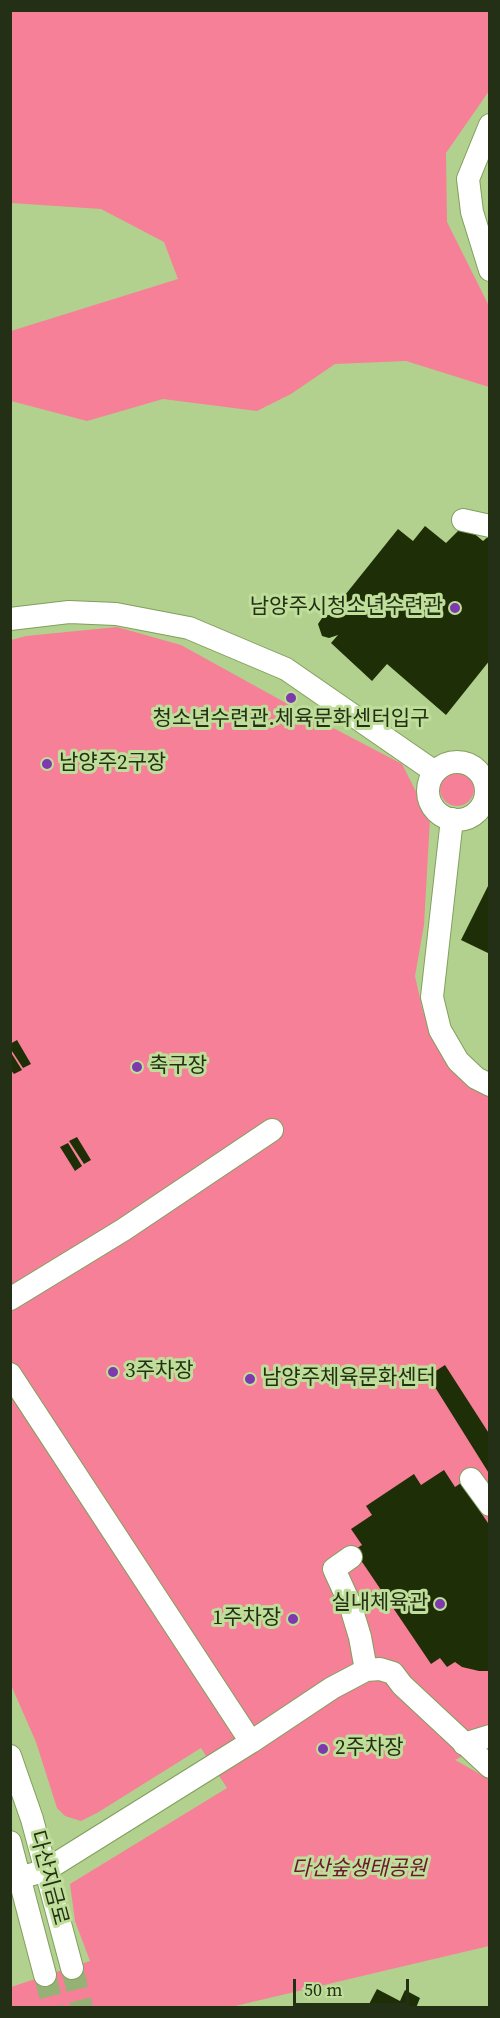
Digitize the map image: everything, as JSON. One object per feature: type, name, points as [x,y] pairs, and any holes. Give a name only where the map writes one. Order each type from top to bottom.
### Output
[{"type":"street","points":[[489,125],[468,179],[472,212],[489,270]]},
{"type":"street","points":[[464,520],[489,526]]},
{"type":"street","points":[[10,619],[69,612],[116,614],[189,628],[286,669],[435,772]]},
{"type":"street","points":[[462,762],[472,765],[486,776],[486,789],[481,807],[466,818],[452,819],[440,814],[429,799],[430,780],[443,765],[462,762]]},
{"type":"street","points":[[452,819],[432,996],[440,1030],[458,1061],[476,1078],[489,1085]]},
{"type":"street","points":[[10,1299],[123,1230],[272,1130]]},
{"type":"street","points":[[10,1374],[251,1742]]},
{"type":"street","points":[[471,1479],[489,1505]]},
{"type":"street","points":[[351,1557],[334,1569],[350,1604],[360,1637],[366,1670]]},
{"type":"street","points":[[16,1880],[46,1870],[332,1689],[366,1670],[380,1669],[393,1673],[402,1685],[489,1767]]},
{"type":"street","points":[[464,1744],[489,1736]]},
{"type":"street","name":"다산지금로","points":[[10,1756],[32,1819],[72,1968]]},
{"type":"street","name":"다산지금로","points":[[10,1842],[16,1880],[45,1975]]},
{"type":"green space","points":[[11,10],[489,11],[489,91],[446,153],[447,222],[489,306],[489,387],[406,361],[335,364],[291,394],[257,411],[163,399],[87,421],[11,401],[11,331],[178,279],[164,242],[101,209],[11,203]]},
{"type":"green space","name":"남양주체육문화센터","points":[[117,627],[181,645],[402,764],[430,819],[424,925],[415,976],[423,1012],[455,1068],[489,1073],[489,1751],[481,1747],[455,1760],[489,1779],[489,1946],[231,2007],[11,2007],[11,1987],[90,1961],[75,1921],[70,1884],[227,1788],[201,1748],[81,1821],[65,1816],[57,1808],[36,1742],[11,1685],[11,640],[26,636]]},
{"type":"green space","points":[[457,772],[469,777],[474,789],[469,801],[457,806],[445,801],[440,789],[445,777]]},
{"type":"building","points":[[464,525],[483,541],[490,535],[490,660],[446,715],[387,664],[372,681],[331,643],[338,635],[329,638],[322,636],[318,624],[324,615],[329,615],[398,529],[413,541],[425,526],[446,543]]},
{"type":"building","points":[[490,882],[490,954],[461,940]]},
{"type":"building","points":[[17,1040],[31,1064],[23,1068],[10,1048],[10,1044]]},
{"type":"building","points":[[10,1051],[22,1070],[14,1074],[10,1069]]},
{"type":"building","points":[[77,1137],[91,1160],[84,1164],[69,1141]]},
{"type":"building","points":[[68,1143],[82,1166],[75,1171],[60,1147]]},
{"type":"building","points":[[445,1365],[490,1435],[490,1475],[428,1376]]},
{"type":"building","name":"실내체육관","points":[[444,1470],[455,1487],[461,1483],[490,1526],[490,1671],[462,1667],[455,1662],[447,1667],[440,1658],[431,1664],[354,1550],[362,1545],[351,1529],[372,1515],[366,1506],[414,1474],[421,1485]]},
{"type":"building","points":[[377,1989],[400,2001],[405,1990],[420,1998],[416,2008],[367,2008]]},
{"type":"tunnel","points":[[72,1968],[82,2008]]},
{"type":"tunnel","points":[[45,1975],[53,2008]]},
{"type":"place","name":"남양주시청소년수련관","points":[[455,608]]},
{"type":"place","name":"청소년수련관.체육문화센터입구","points":[[291,698]]},
{"type":"place","name":"남양주2구장","points":[[47,764]]},
{"type":"place","name":"축구장","points":[[137,1067]]},
{"type":"place","name":"3주차장","points":[[113,1372]]},
{"type":"place","name":"남양주체육문화센터","points":[[250,1379]]},
{"type":"place","name":"실내체육관","points":[[440,1604]]},
{"type":"place","name":"1주차장","points":[[293,1619]]},
{"type":"place","name":"2주차장","points":[[323,1749]]},
{"type":"park label","name":"다산숲생태공원","points":[[359,1870]]}]
